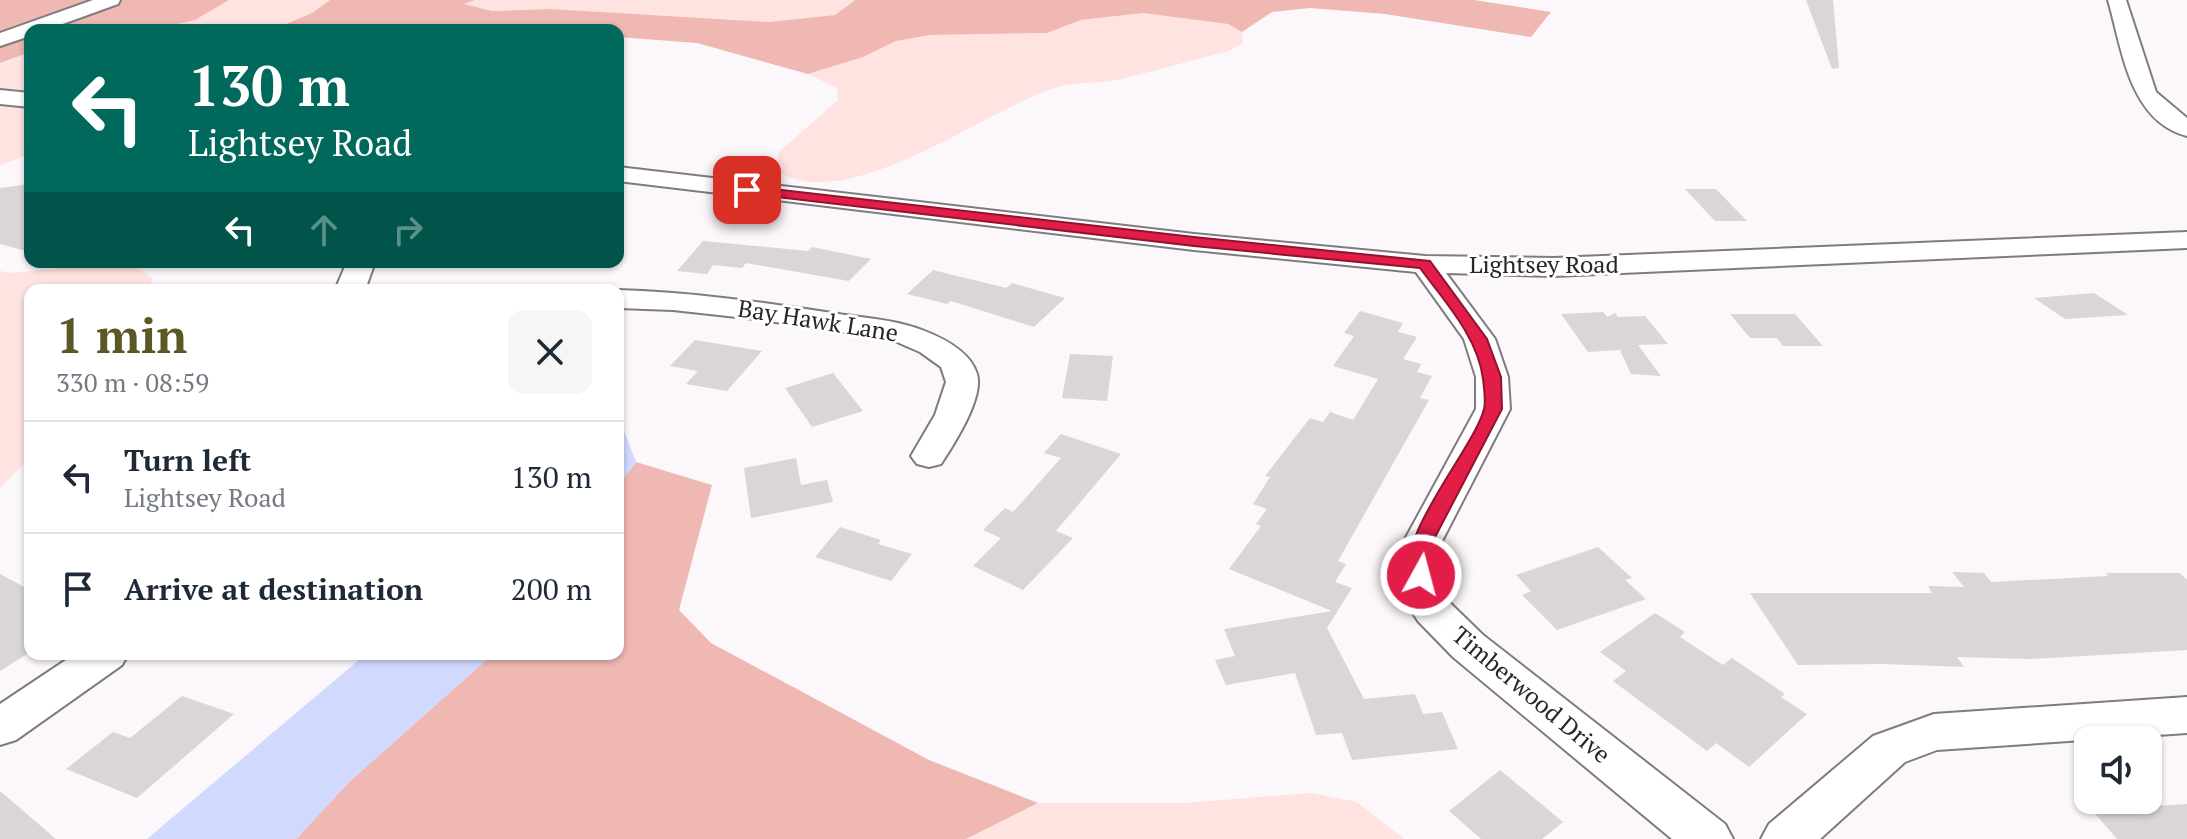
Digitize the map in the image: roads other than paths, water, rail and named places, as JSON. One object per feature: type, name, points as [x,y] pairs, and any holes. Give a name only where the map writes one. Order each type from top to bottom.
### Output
[{"type":"street","points":[[44,24],[111,0]]},
{"type":"street","points":[[2117,0],[2145,92],[2153,104],[2187,129]]},
{"type":"street","points":[[0,40],[24,31]]},
{"type":"street","points":[[0,97],[24,99]]},
{"type":"street","name":"Lightsey Road","points":[[624,175],[1194,242],[1425,264],[1554,267],[2187,240]]},
{"type":"street","name":"Timberwood Drive","points":[[1425,264],[1479,339],[1492,377],[1493,409],[1423,541],[1421,575],[1432,610],[1468,646],[1708,839]]},
{"type":"street","name":"Bay Hawk Lane","points":[[624,299],[701,303],[798,316],[907,334],[939,350],[955,362],[962,375],[963,391],[929,456]]},
{"type":"street","points":[[0,727],[98,660]]},
{"type":"street","points":[[1786,839],[1889,749],[1934,732],[2187,715]]},
{"type":"water","points":[[624,431],[636,462],[624,478]]},
{"type":"water","points":[[359,660],[486,660],[349,782],[296,839],[147,839]]}]
